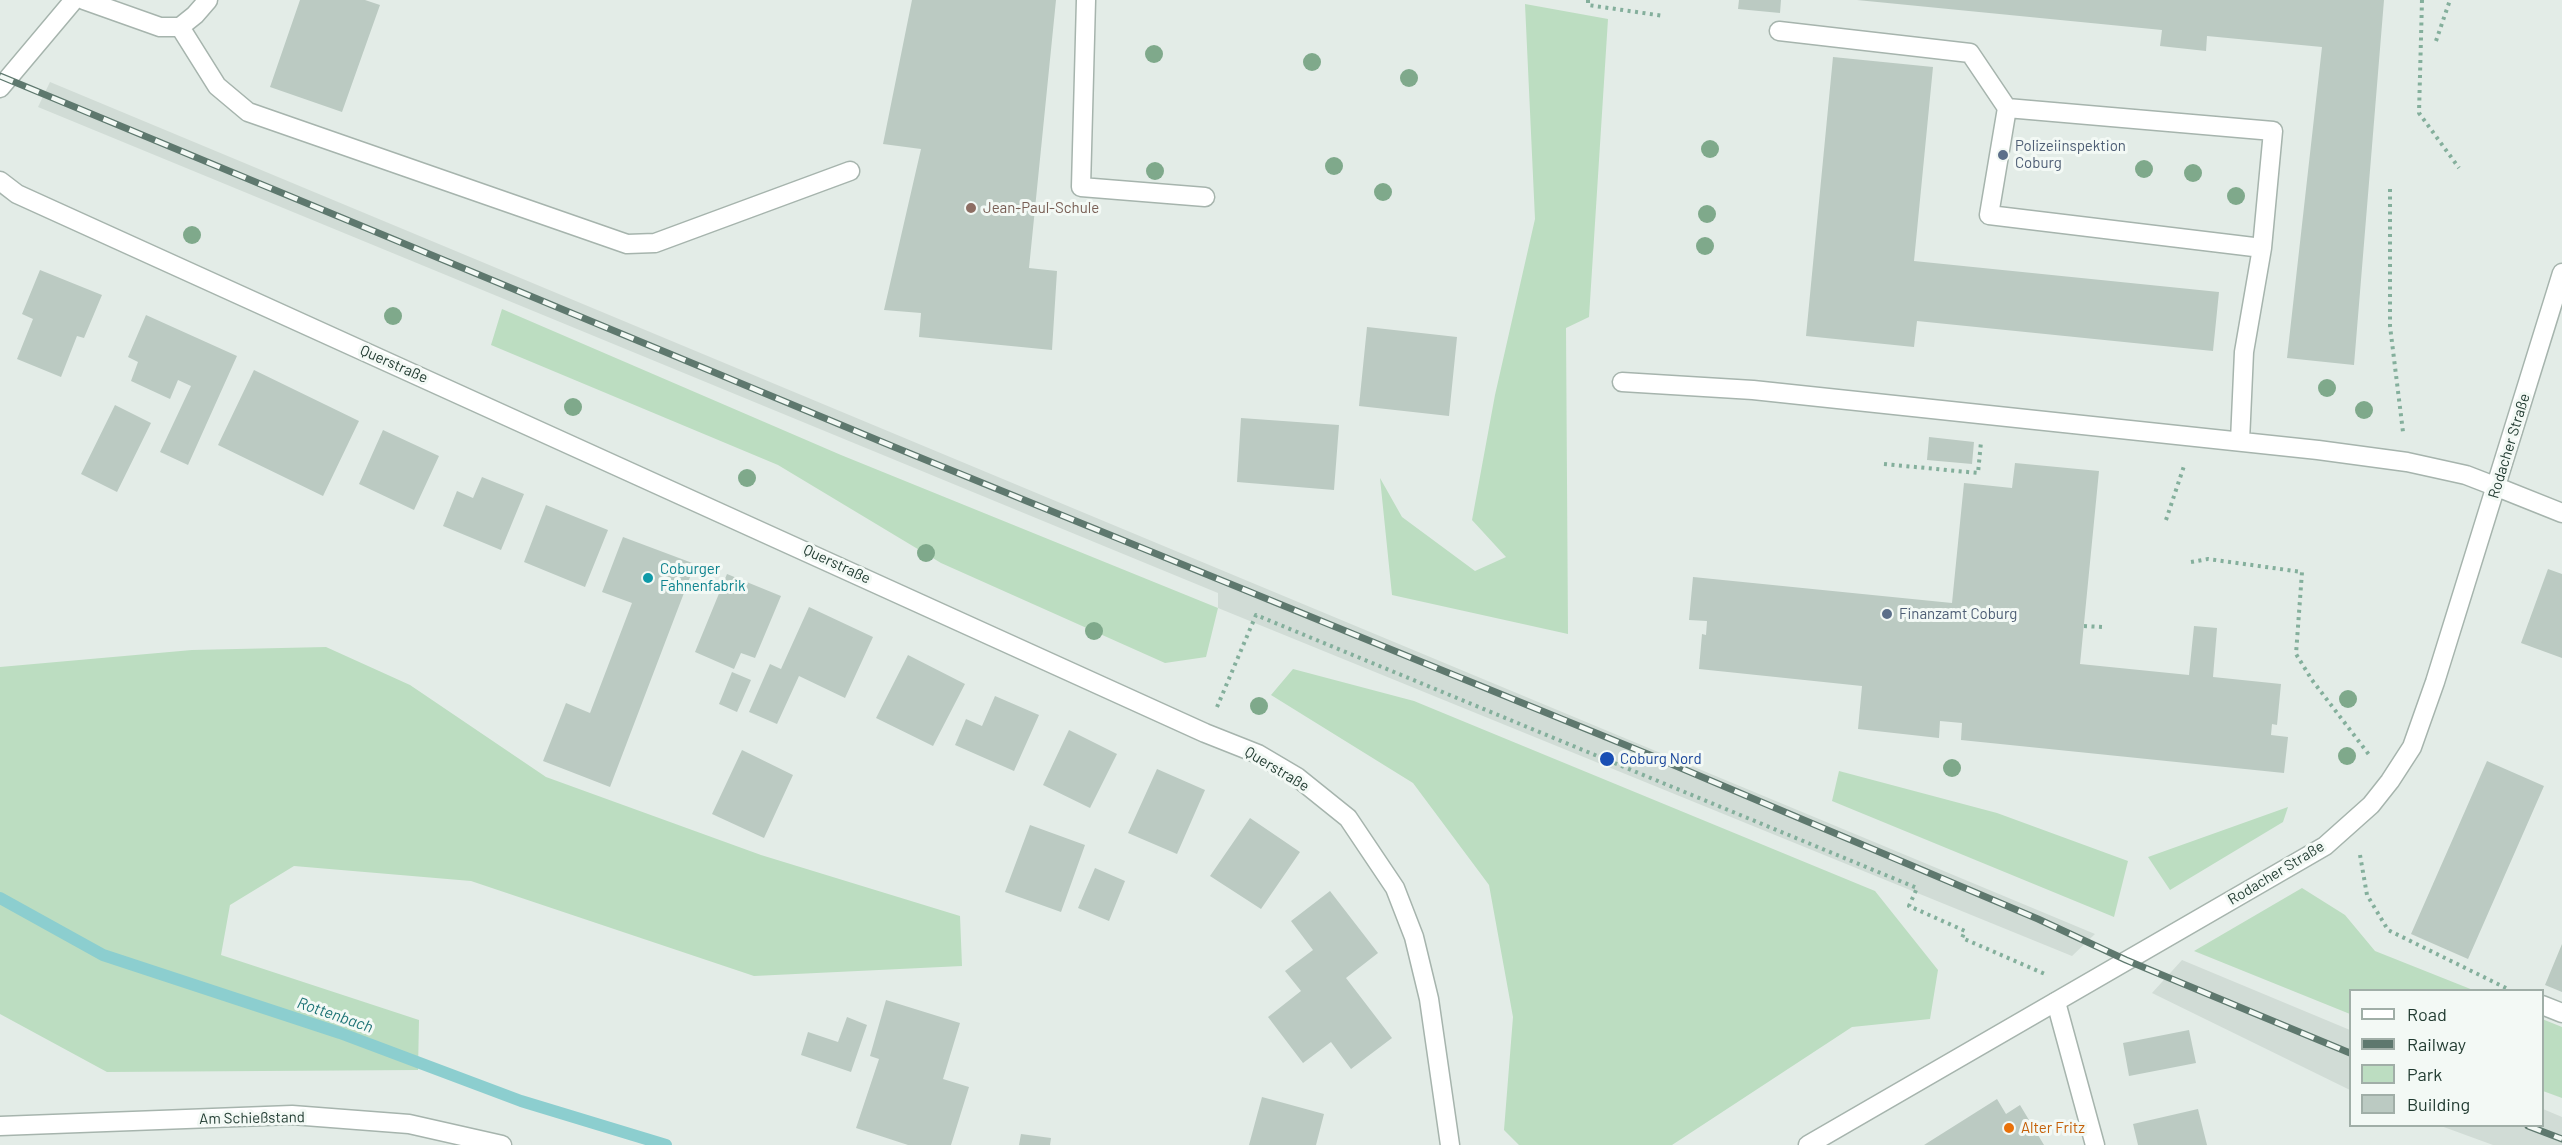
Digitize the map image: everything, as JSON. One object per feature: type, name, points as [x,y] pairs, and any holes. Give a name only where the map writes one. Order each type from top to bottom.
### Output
[{"type":"street","points":[[0,88],[74,0]]},
{"type":"street","points":[[84,0],[159,27],[180,27],[208,0]]},
{"type":"street","points":[[1086,0],[1081,187],[1205,197]]},
{"type":"street","points":[[180,27],[217,86],[248,112],[627,244],[655,243],[850,171]]},
{"type":"street","points":[[1779,31],[1970,53],[2007,108],[1989,215],[2262,248]]},
{"type":"street","points":[[2007,108],[2274,131],[2262,248],[2244,352],[2240,441]]},
{"type":"street","name":"Querstraße","points":[[0,182],[28,199],[1205,733],[1258,754],[1297,777],[1348,818],[1395,888],[1414,937],[1429,999],[1450,1145]]},
{"type":"street","name":"Rodacher Straße","points":[[1808,1145],[2325,846],[2371,805],[2412,747],[2555,316],[2562,273]]},
{"type":"street","points":[[1622,382],[1753,390],[1984,413],[2408,462],[2466,475],[2562,513]]},
{"type":"street","points":[[2056,1002],[2095,1145]]},
{"type":"street","points":[[2544,1006],[2562,1013]]},
{"type":"street","name":"Am Schießstand","points":[[0,1126],[292,1115],[409,1124],[502,1145]]},
{"type":"path","points":[[1588,0],[1588,5],[1664,16]]},
{"type":"path","points":[[2422,0],[2419,113],[2459,168]]},
{"type":"path","points":[[2436,41],[2450,0]]},
{"type":"path","points":[[2390,189],[2390,326],[2408,462]]},
{"type":"path","points":[[1884,464],[1978,473],[1984,413]]},
{"type":"path","points":[[2166,520],[2193,436]]},
{"type":"path","points":[[2191,562],[2208,559],[2302,572],[2296,654],[2312,680],[2390,781]]},
{"type":"path","points":[[1226,687],[1256,615],[1917,888],[1909,906],[1965,931],[1962,938],[2040,972]]},
{"type":"path","points":[[2084,626],[2102,627]]},
{"type":"path","points":[[2371,805],[2360,857],[2367,895],[2388,930],[2508,989]]},
{"type":"shaded area","points":[[50,82],[2095,934],[2072,956],[1218,608],[1218,593],[38,107]]},
{"type":"shaded area","points":[[2182,960],[2349,1030],[2349,1090],[2152,993]]},
{"type":"shaded area","points":[[2544,1109],[2562,1117],[2562,1145],[2493,1145],[2444,1127],[2544,1127]]},
{"type":"green space","points":[[1525,4],[1608,19],[1589,317],[1566,328],[1568,634],[1392,595],[1380,478],[1402,517],[1475,571],[1506,557],[1472,520],[1495,395],[1535,219]]},
{"type":"green space","points":[[502,309],[841,455],[1218,608],[1206,657],[1165,663],[941,563],[778,465],[491,345]]},
{"type":"green space","points":[[326,647],[410,685],[546,777],[761,855],[960,916],[962,966],[754,976],[471,881],[294,866],[230,905],[221,955],[419,1020],[418,1070],[107,1072],[0,1014],[0,667],[192,650]]},
{"type":"green space","points":[[1293,669],[1414,701],[1875,891],[1938,970],[1930,1019],[1852,1027],[1672,1145],[1519,1145],[1504,1130],[1513,1017],[1489,885],[1413,783],[1271,695]]},
{"type":"green space","points":[[1839,771],[1997,813],[2128,861],[2114,917],[1832,801]]},
{"type":"green space","points":[[2288,807],[2283,822],[2170,890],[2148,857]]},
{"type":"green space","points":[[2302,888],[2345,915],[2375,951],[2470,989],[2349,989],[2349,1014],[2194,951]]},
{"type":"green space","points":[[2544,1020],[2562,1027],[2562,1098],[2544,1091]]},
{"type":"building","points":[[300,0],[365,0],[380,5],[342,112],[270,87]]},
{"type":"building","name":"Jean-Paul-Schule","points":[[912,0],[1056,0],[1029,268],[1057,271],[1052,350],[919,337],[921,313],[884,310],[921,149],[883,144]]},
{"type":"building","points":[[1739,0],[1781,0],[1780,13],[1738,9]]},
{"type":"building","points":[[1857,0],[2384,0],[2354,365],[2287,358],[2322,47],[2207,36],[2206,51],[2160,46],[2162,30]]},
{"type":"building","points":[[1833,57],[1933,67],[1914,261],[2219,292],[2213,351],[1917,321],[1914,347],[1806,336]]},
{"type":"building","points":[[40,270],[102,295],[84,338],[77,336],[61,377],[17,359],[33,319],[22,314]]},
{"type":"building","points":[[146,315],[237,356],[188,465],[160,452],[191,386],[178,380],[170,399],[131,381],[138,362],[128,357]]},
{"type":"building","points":[[1367,327],[1457,337],[1449,416],[1359,406]]},
{"type":"building","points":[[254,370],[359,421],[323,496],[218,445]]},
{"type":"building","points":[[115,405],[151,423],[117,492],[81,474]]},
{"type":"building","points":[[1241,418],[1339,425],[1334,490],[1237,482]]},
{"type":"building","points":[[383,430],[439,456],[414,510],[359,484]]},
{"type":"building","points":[[1929,437],[1974,442],[1972,464],[1927,460]]},
{"type":"building","name":"Finanzamt Coburg","points":[[2015,463],[2099,471],[2080,664],[2189,675],[2194,626],[2217,628],[2213,677],[2281,684],[2277,725],[2272,724],[2271,735],[2288,737],[2284,773],[1961,740],[1962,723],[1940,721],[1939,738],[1858,729],[1862,686],[1699,669],[1702,634],[1706,635],[1707,621],[1689,620],[1693,577],[1952,603],[1964,483],[2012,488]]},
{"type":"building","points":[[482,477],[524,494],[501,550],[443,526],[457,491],[473,498]]},
{"type":"building","points":[[546,505],[608,530],[585,587],[524,562]]},
{"type":"building","points":[[623,537],[695,564],[610,787],[543,761],[566,703],[590,713],[632,603],[602,592]]},
{"type":"building","points":[[2548,569],[2562,574],[2562,658],[2521,643]]},
{"type":"building","points":[[727,574],[781,596],[755,658],[741,653],[734,669],[695,652]]},
{"type":"building","points":[[809,607],[873,637],[845,698],[799,676],[777,724],[749,712],[770,664],[781,669]]},
{"type":"building","points":[[908,655],[965,684],[933,746],[876,718]]},
{"type":"building","points":[[732,672],[751,680],[737,712],[719,704]]},
{"type":"building","points":[[995,696],[1039,715],[1014,771],[955,745],[966,719],[982,726]]},
{"type":"building","points":[[1069,730],[1117,754],[1090,808],[1043,785]]},
{"type":"building","points":[[742,750],[793,775],[764,838],[712,814]]},
{"type":"building","points":[[2487,761],[2544,786],[2468,959],[2411,934]]},
{"type":"building","points":[[1157,769],[1205,790],[1177,854],[1128,833]]},
{"type":"building","points":[[1250,818],[1300,852],[1261,909],[1210,876]]},
{"type":"building","points":[[1030,825],[1085,845],[1061,912],[1005,892]]},
{"type":"building","points":[[1095,868],[1125,881],[1109,921],[1078,908]]},
{"type":"building","points":[[1330,891],[1378,953],[1346,978],[1392,1038],[1351,1069],[1331,1042],[1303,1063],[1268,1017],[1301,991],[1285,971],[1313,950],[1291,921]]},
{"type":"building","points":[[2562,944],[2562,992],[2545,985]]},
{"type":"building","points":[[886,1000],[960,1023],[943,1079],[969,1087],[951,1145],[908,1145],[856,1128],[879,1059],[870,1056]]},
{"type":"building","points":[[847,1017],[867,1025],[851,1072],[801,1055],[808,1032],[838,1042]]},
{"type":"building","points":[[2189,1030],[2196,1063],[2129,1076],[2123,1043]]},
{"type":"building","points":[[1262,1097],[1324,1114],[1316,1145],[1249,1145]]},
{"type":"building","points":[[1997,1099],[2006,1114],[2020,1105],[2044,1145],[1924,1145]]},
{"type":"building","points":[[2198,1109],[2207,1145],[2138,1145],[2133,1124]]},
{"type":"building","points":[[1021,1134],[1051,1138],[1050,1145],[1019,1145]]},
{"type":"waterway","name":"Rottenbach","points":[[0,898],[103,955],[340,1033],[521,1101],[666,1145]]},
{"type":"railway","points":[[0,76],[899,449],[1650,755],[2038,919],[2126,960],[2349,1053]]},
{"type":"railway","points":[[2531,1127],[2562,1139]]},
{"type":"place","name":"Polizeiinspektion Coburg","points":[[2003,155]]},
{"type":"place","name":"Jean-Paul-Schule","points":[[971,208]]},
{"type":"place","name":"Coburger Fahnenfabrik","points":[[648,578]]},
{"type":"place","name":"Finanzamt Coburg","points":[[1887,614]]},
{"type":"place","name":"Coburg Nord","points":[[1607,759]]},
{"type":"place","name":"Alter Fritz","points":[[2009,1128]]}]
